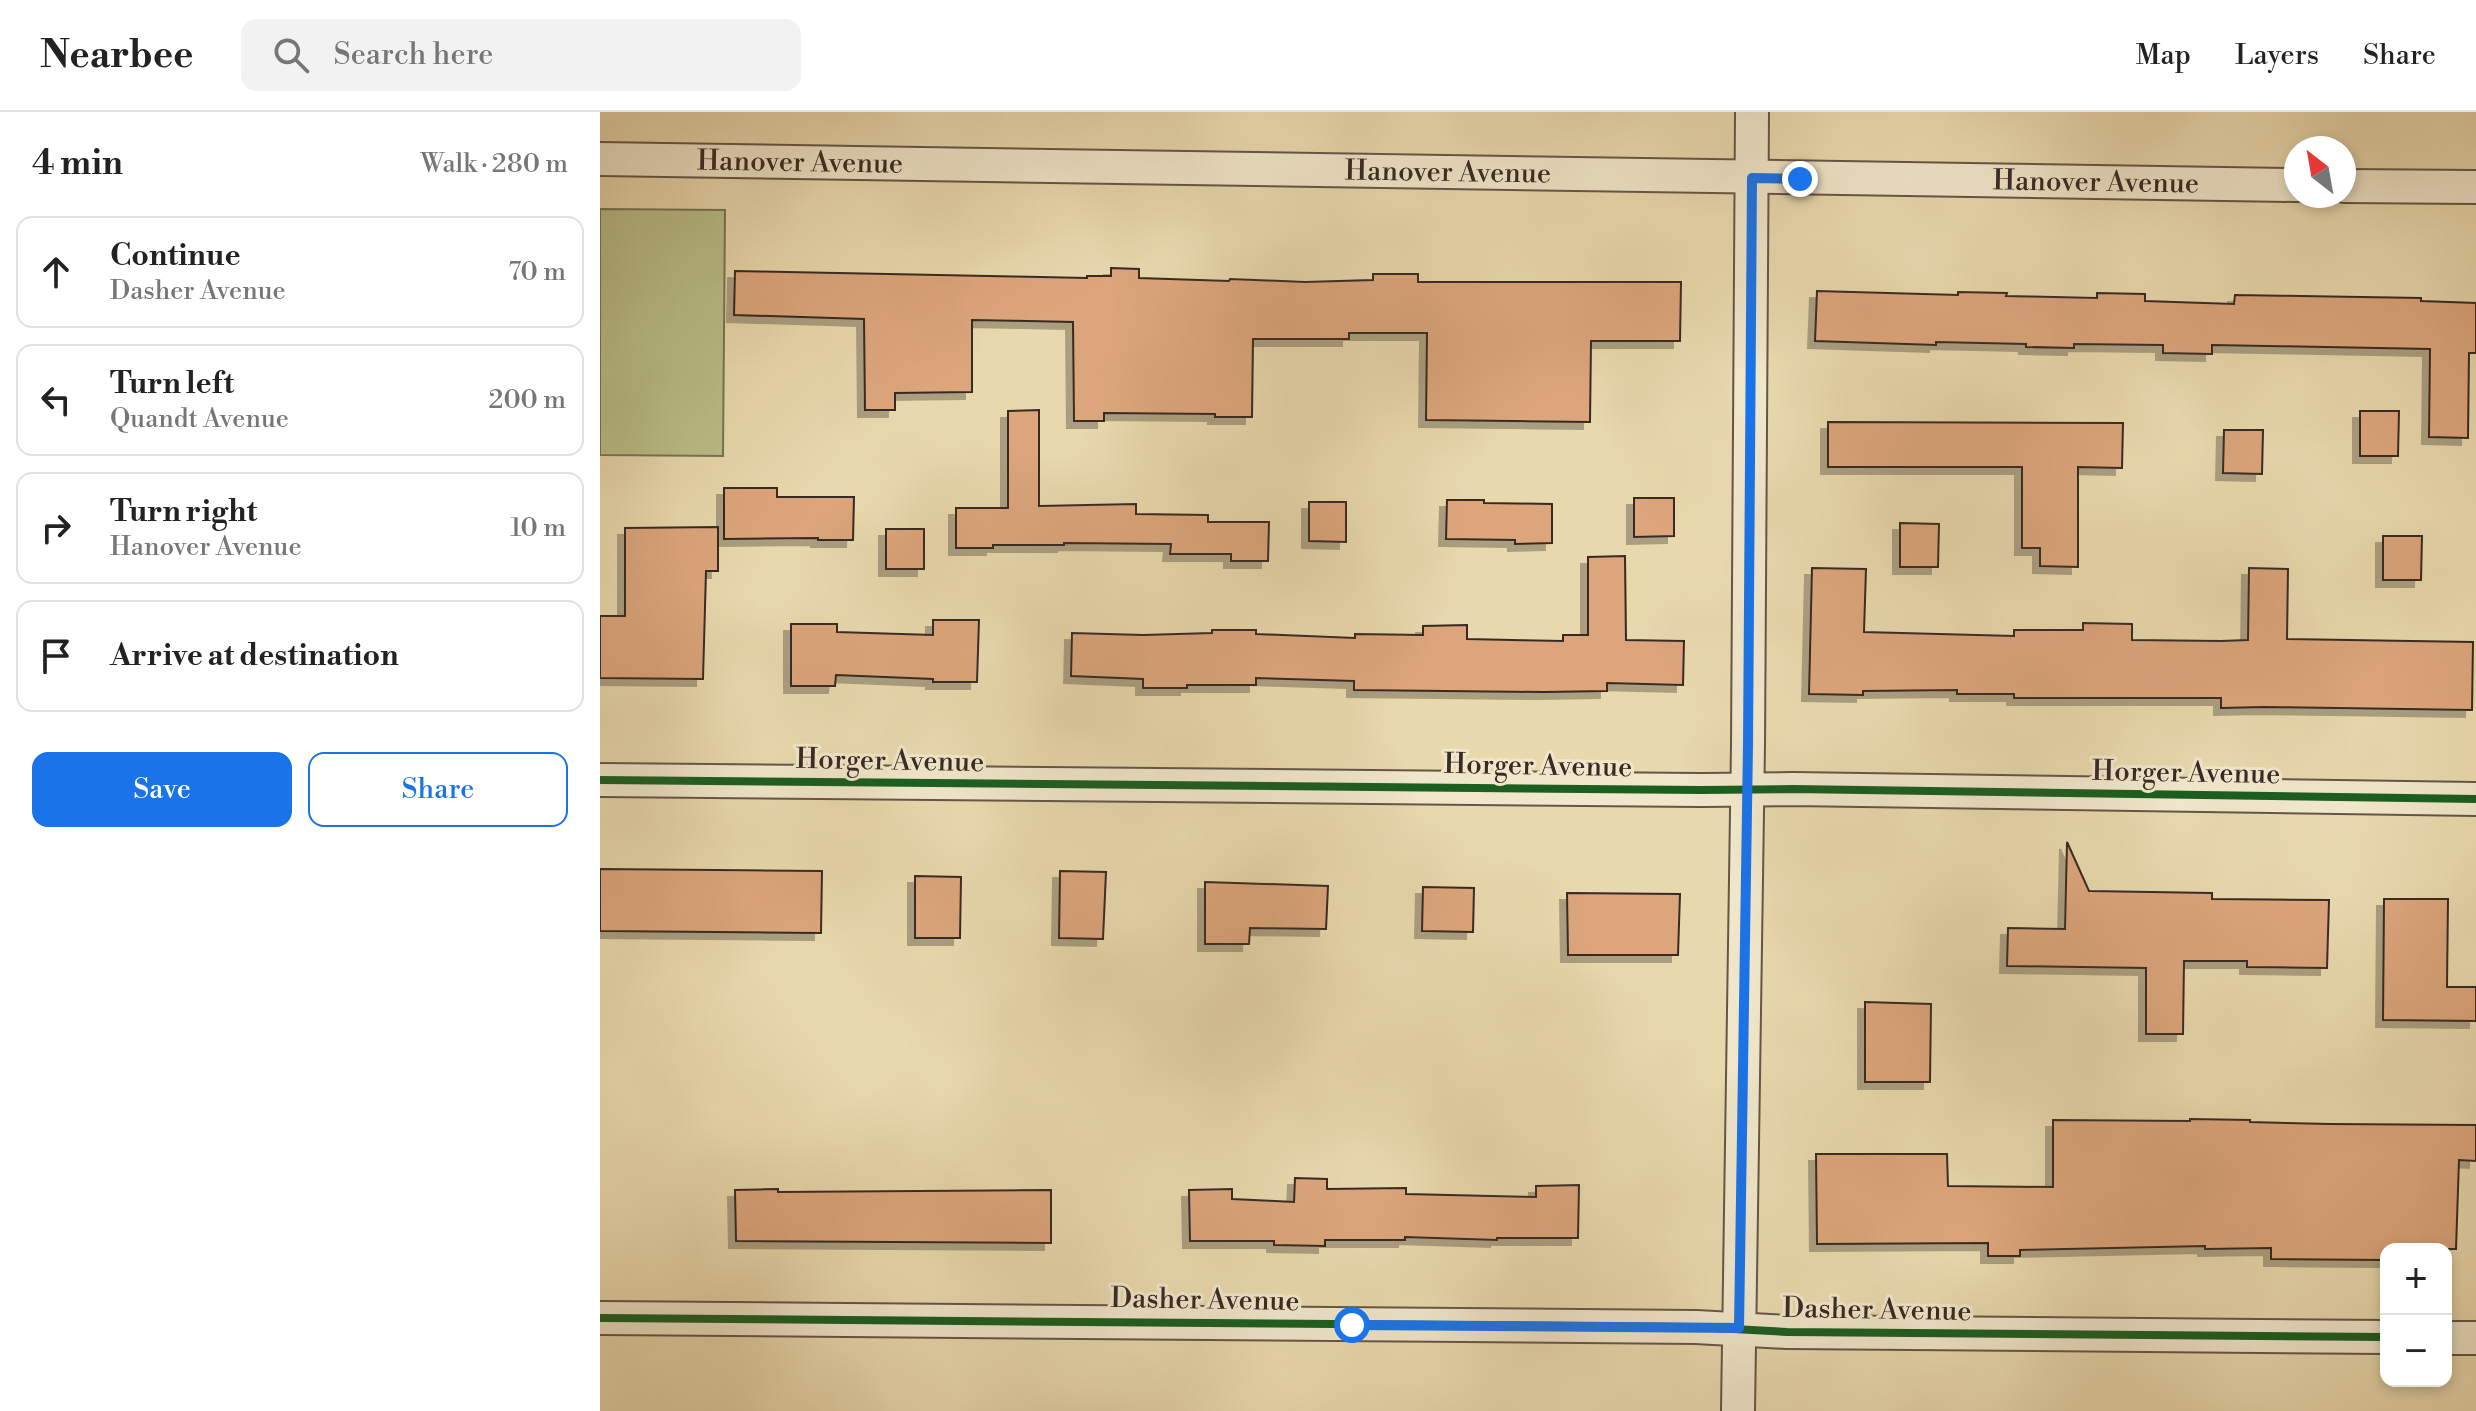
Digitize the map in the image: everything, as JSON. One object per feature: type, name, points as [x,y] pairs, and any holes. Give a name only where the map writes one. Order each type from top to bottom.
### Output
[{"type":"street","points":[[1738,1411],[1752,112]]},
{"type":"street","name":"Hanover Avenue","points":[[600,159],[2284,185]]},
{"type":"street","points":[[2356,186],[2476,187]]},
{"type":"street","name":"Horger Avenue","points":[[600,780],[1747,789],[2476,799]]},
{"type":"street","name":"Dasher Avenue","points":[[600,1318],[2380,1337]]},
{"type":"street","points":[[2452,1338],[2476,1338]]},
{"type":"green space","points":[[600,209],[725,210],[723,456],[600,455]]},
{"type":"building","points":[[1111,268],[1139,269],[1139,278],[1229,281],[1373,280],[1373,274],[1418,274],[1418,282],[1681,282],[1680,341],[1591,341],[1590,422],[1426,420],[1427,333],[1349,333],[1349,339],[1253,339],[1252,417],[1104,413],[1104,421],[1074,421],[1073,322],[972,320],[972,392],[895,393],[895,410],[865,410],[864,319],[734,315],[735,271],[1087,278],[1111,276]]},
{"type":"building","points":[[1817,291],[1958,295],[1958,292],[2007,293],[2006,296],[2097,298],[2097,293],[2145,294],[2145,301],[2234,304],[2235,295],[2421,298],[2421,301],[2476,303],[2476,353],[2469,353],[2468,438],[2429,437],[2430,349],[2212,345],[2212,354],[2163,353],[2163,345],[2074,344],[2074,348],[2026,347],[2026,344],[1815,341]]},
{"type":"building","points":[[1039,410],[1039,506],[1136,504],[1136,514],[1208,515],[1208,522],[1269,522],[1268,561],[1231,561],[1231,554],[1170,554],[1171,544],[1064,543],[956,548],[956,508],[1008,508],[1008,411]]},
{"type":"building","points":[[2360,411],[2399,411],[2398,456],[2360,456]]},
{"type":"building","points":[[1828,422],[2123,423],[2122,468],[2078,467],[2078,567],[2040,566],[2040,548],[2022,548],[2022,467],[1828,467]]},
{"type":"building","points":[[2224,430],[2263,430],[2262,474],[2223,473]]},
{"type":"building","points":[[724,488],[777,488],[777,497],[854,497],[853,540],[724,539]]},
{"type":"building","points":[[1634,498],[1674,498],[1674,536],[1634,537]]},
{"type":"building","points":[[1447,500],[1552,504],[1552,543],[1446,539]]},
{"type":"building","points":[[1309,502],[1346,502],[1346,542],[1309,541]]},
{"type":"building","points":[[1900,523],[1939,524],[1938,567],[1900,567]]},
{"type":"building","points":[[718,527],[718,571],[706,571],[703,679],[600,678],[600,616],[625,616],[625,528]]},
{"type":"building","points":[[886,529],[924,529],[924,569],[886,569]]},
{"type":"building","points":[[2383,536],[2422,536],[2421,580],[2383,580]]},
{"type":"building","points":[[1625,556],[1626,640],[1684,641],[1683,685],[1607,683],[1607,691],[1544,692],[1354,690],[1354,681],[1256,678],[1256,685],[1143,688],[1143,679],[1071,676],[1072,633],[1143,635],[1256,630],[1256,634],[1355,638],[1355,634],[1423,635],[1423,626],[1467,625],[1467,639],[1563,641],[1563,635],[1588,635],[1588,557]]},
{"type":"building","points":[[1812,568],[1866,569],[1864,632],[2014,636],[2014,630],[2083,630],[2083,623],[2132,624],[2132,640],[2221,641],[2248,640],[2249,568],[2288,569],[2287,639],[2473,642],[2472,710],[2221,708],[2221,698],[2014,698],[2014,694],[1957,694],[1957,690],[1863,691],[1863,695],[1809,694]]},
{"type":"building","points":[[933,620],[979,620],[977,682],[836,675],[835,686],[791,686],[791,624],[837,624],[837,632],[933,635]]},
{"type":"building","points":[[2067,842],[2089,891],[2212,893],[2212,899],[2329,900],[2327,968],[2247,967],[2247,961],[2184,961],[2183,1034],[2146,1034],[2146,968],[2007,966],[2008,928],[2065,929]]},
{"type":"building","points":[[600,869],[822,871],[821,933],[600,931]]},
{"type":"building","points":[[1060,871],[1106,872],[1103,939],[1059,938]]},
{"type":"building","points":[[915,876],[961,877],[960,938],[915,938]]},
{"type":"building","points":[[1205,882],[1328,886],[1326,929],[1250,928],[1249,944],[1205,944]]},
{"type":"building","points":[[1423,887],[1474,888],[1473,932],[1422,931]]},
{"type":"building","points":[[1567,893],[1680,894],[1678,955],[1568,955]]},
{"type":"building","points":[[2384,899],[2448,899],[2447,987],[2476,987],[2476,1021],[2383,1020]]},
{"type":"building","points":[[1865,1002],[1931,1004],[1930,1082],[1865,1082]]},
{"type":"building","points":[[2053,1120],[2476,1125],[2476,1161],[2459,1160],[2456,1249],[2452,1249],[2452,1243],[2380,1243],[2380,1260],[2271,1259],[2271,1248],[2205,1249],[2205,1246],[2020,1250],[2020,1256],[1988,1256],[1988,1243],[1817,1244],[1816,1154],[1947,1154],[1948,1186],[2053,1187]]},
{"type":"building","points":[[1295,1178],[1327,1179],[1327,1189],[1406,1188],[1406,1194],[1536,1197],[1536,1186],[1579,1185],[1578,1238],[1497,1240],[1405,1237],[1405,1240],[1325,1240],[1325,1246],[1274,1245],[1274,1241],[1190,1241],[1189,1190],[1232,1189],[1232,1199],[1294,1202]]},
{"type":"building","points":[[778,1189],[778,1192],[1051,1190],[1051,1243],[736,1241],[735,1190]]},
{"type":"cycle path","points":[[600,780],[1793,789],[2476,799]]},
{"type":"cycle path","points":[[600,1318],[1696,1327],[1787,1332],[2380,1337]]},
{"type":"route","points":[[1352,1325],[1739,1328],[1748,745],[1752,178],[1800,179]]}]
